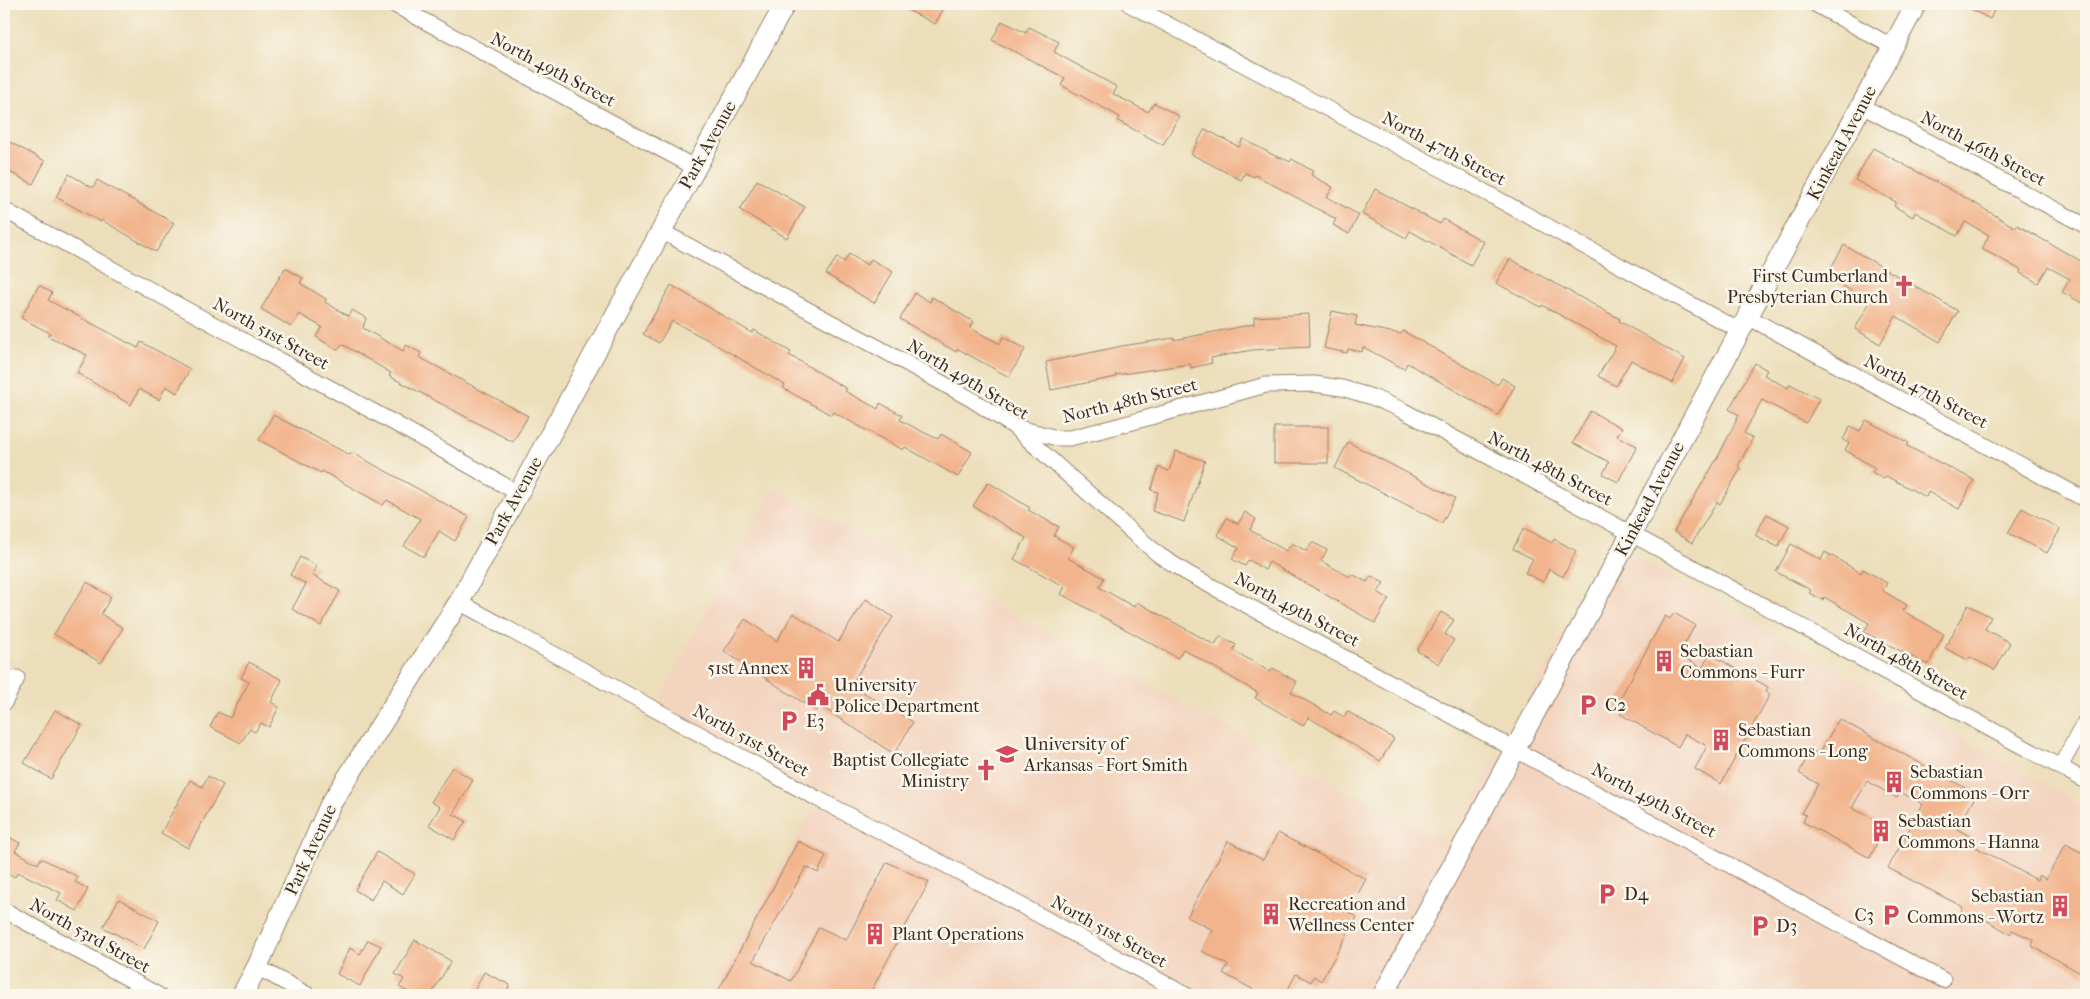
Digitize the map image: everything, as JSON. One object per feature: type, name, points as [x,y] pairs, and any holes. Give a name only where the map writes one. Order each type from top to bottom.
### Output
[{"type":"street","name":"North 49th Street","points":[[393,4],[696,168]]},
{"type":"street","name":"Park Avenue","points":[[242,995],[257,967],[330,804],[459,602],[785,4]]},
{"type":"street","name":"North 47th Street","points":[[1129,4],[1470,184],[2086,500]]},
{"type":"street","points":[[1815,4],[1893,46]]},
{"type":"street","name":"Kinkead Avenue","points":[[1383,995],[1916,4]]},
{"type":"street","name":"North 46th Street","points":[[1862,106],[2086,226]]},
{"type":"street","name":"North 51st Street","points":[[4,210],[387,419],[518,493]]},
{"type":"street","name":"North 49th Street","points":[[661,231],[971,399],[1013,426],[1132,533],[1159,555],[1187,573],[1943,980]]},
{"type":"street","name":"North 48th Street","points":[[1013,426],[1031,433],[1057,438],[1070,438],[1253,388],[1288,384],[1314,384],[1342,388],[1372,397],[1402,410],[2086,781]]},
{"type":"street","name":"North 51st Street","points":[[459,602],[818,799],[959,872],[1186,995]]},
{"type":"street","points":[[4,703],[17,678]]},
{"type":"street","points":[[2060,767],[2086,720]]},
{"type":"street","name":"North 53rd Street","points":[[4,910],[158,995]]},
{"type":"street","points":[[257,967],[308,995]]},
{"type":"shaded area","name":"University of Arkansas - Fort Smith","points":[[773,488],[1450,844],[1611,543],[2086,807],[2086,995],[708,995],[818,799],[654,709]]},
{"type":"building","points":[[896,4],[946,4],[935,24]]},
{"type":"building","points":[[1961,4],[1997,4],[1990,19]]},
{"type":"building","points":[[1002,21],[1026,33],[1029,27],[1059,42],[1054,52],[1117,87],[1113,94],[1148,112],[1154,103],[1179,116],[1163,145],[1118,121],[1120,117],[1061,85],[1065,78],[992,40]]},
{"type":"building","points":[[1205,129],[1239,147],[1243,139],[1279,158],[1290,162],[1292,159],[1313,171],[1311,175],[1333,187],[1327,197],[1359,215],[1349,234],[1333,225],[1336,219],[1255,175],[1254,177],[1245,173],[1241,180],[1191,154]]},
{"type":"building","points":[[4,139],[45,161],[33,184],[4,169]]},
{"type":"building","points":[[1873,148],[1966,198],[2016,228],[2017,225],[2086,264],[2086,296],[2082,303],[2062,292],[2070,279],[2048,267],[2038,283],[2020,273],[2021,270],[1982,249],[1989,235],[1965,222],[1957,236],[1915,212],[1913,217],[1894,206],[1896,202],[1855,180]]},
{"type":"building","points":[[69,174],[93,188],[97,180],[174,223],[156,252],[102,220],[101,222],[56,197]]},
{"type":"building","points":[[757,180],[805,207],[787,238],[740,210]]},
{"type":"building","points":[[1375,189],[1440,224],[1443,219],[1484,242],[1471,265],[1410,231],[1406,238],[1362,214]]},
{"type":"building","points":[[1844,245],[1958,311],[1940,342],[1896,316],[1880,344],[1855,329],[1870,302],[1826,276]]},
{"type":"building","points":[[849,254],[867,265],[871,259],[893,272],[874,303],[826,274],[837,257],[844,262]]},
{"type":"building","points":[[1510,259],[1620,319],[1619,321],[1685,359],[1672,383],[1631,360],[1616,386],[1598,376],[1616,346],[1542,305],[1541,307],[1496,283]]},
{"type":"building","points":[[285,268],[303,278],[300,283],[326,299],[325,302],[348,316],[352,310],[366,318],[363,328],[403,351],[406,345],[421,353],[419,357],[528,416],[513,442],[389,376],[391,373],[342,344],[338,350],[316,337],[322,327],[299,314],[291,327],[261,309]]},
{"type":"building","points":[[39,285],[52,293],[48,300],[138,348],[141,342],[190,369],[177,393],[166,386],[159,400],[139,389],[131,405],[77,373],[87,355],[48,336],[50,333],[21,318]]},
{"type":"building","points":[[671,285],[752,333],[754,330],[791,352],[789,355],[847,389],[845,391],[878,409],[880,403],[902,415],[900,420],[938,439],[941,434],[972,452],[958,477],[905,447],[903,450],[833,412],[831,415],[783,388],[785,385],[672,321],[659,343],[643,334]]},
{"type":"building","points":[[915,293],[930,302],[932,297],[974,322],[970,328],[1000,344],[1003,337],[1025,349],[1009,377],[958,349],[956,352],[900,319]]},
{"type":"building","points":[[1332,311],[1357,316],[1355,325],[1401,334],[1403,331],[1498,385],[1502,378],[1515,386],[1498,415],[1407,363],[1404,369],[1363,347],[1362,352],[1348,349],[1347,353],[1324,348]]},
{"type":"building","points":[[1309,314],[1310,347],[1252,350],[1211,358],[1212,363],[1191,368],[1190,364],[1115,375],[1116,377],[1051,390],[1046,362],[1122,346],[1174,338],[1174,340],[1254,324],[1254,317]]},
{"type":"building","points":[[1755,363],[1767,370],[1764,375],[1788,388],[1790,384],[1819,399],[1806,423],[1762,400],[1744,433],[1753,438],[1738,466],[1741,468],[1720,504],[1717,502],[1692,543],[1674,532],[1719,455],[1739,415],[1729,409]]},
{"type":"building","points":[[1590,411],[1622,428],[1617,436],[1637,446],[1618,482],[1603,474],[1609,462],[1573,443]]},
{"type":"building","points":[[273,415],[350,455],[351,452],[469,517],[455,541],[439,531],[424,557],[404,546],[420,519],[387,500],[383,505],[322,471],[321,473],[259,440]]},
{"type":"building","points":[[1866,420],[1909,443],[1907,446],[1974,480],[1959,509],[1928,492],[1926,497],[1886,476],[1884,479],[1872,472],[1875,468],[1845,450],[1849,443],[1843,440],[1850,426],[1860,431]]},
{"type":"building","points":[[1274,427],[1328,427],[1328,463],[1274,463]]},
{"type":"building","points":[[1348,442],[1455,498],[1442,523],[1335,468]]},
{"type":"building","points":[[1176,451],[1205,461],[1184,522],[1152,511],[1158,492],[1151,490],[1159,467],[1169,471]]},
{"type":"building","points":[[988,482],[1030,508],[1028,510],[1059,527],[1054,536],[1074,547],[1068,558],[1104,578],[1099,587],[1134,607],[1137,602],[1215,645],[1220,636],[1236,645],[1233,650],[1270,672],[1273,668],[1297,682],[1291,692],[1331,715],[1334,711],[1344,717],[1347,711],[1394,739],[1380,761],[1308,717],[1303,726],[1255,698],[1258,693],[1183,649],[1178,658],[1061,594],[1065,587],[1014,559],[1026,538],[973,506]]},
{"type":"building","points":[[2022,508],[2060,529],[2047,553],[2008,533]]},
{"type":"building","points":[[1245,512],[1256,519],[1250,530],[1286,551],[1292,543],[1306,551],[1312,542],[1327,550],[1321,561],[1350,577],[1352,574],[1367,582],[1371,576],[1384,583],[1378,592],[1389,599],[1375,623],[1269,562],[1265,570],[1249,560],[1245,566],[1232,559],[1239,548],[1217,535],[1227,518],[1238,524]]},
{"type":"building","points":[[1767,514],[1789,526],[1778,547],[1755,535]]},
{"type":"building","points":[[1524,528],[1552,543],[1554,539],[1576,551],[1563,577],[1549,569],[1543,582],[1525,573],[1533,559],[1513,549]]},
{"type":"building","points":[[1791,544],[1821,560],[1825,552],[1861,573],[1863,569],[1887,583],[1883,591],[1907,605],[1903,611],[1944,634],[1928,665],[1864,632],[1869,623],[1824,597],[1823,600],[1809,593],[1811,590],[1776,572]]},
{"type":"building","points":[[300,557],[317,566],[312,575],[340,591],[321,626],[292,609],[306,584],[290,575]]},
{"type":"building","points":[[87,582],[111,597],[101,614],[123,628],[101,663],[54,634]]},
{"type":"building","name":"51st Annex","points":[[866,599],[893,617],[851,685],[913,722],[894,754],[819,705],[816,711],[724,651],[745,619],[777,641],[793,613],[838,642]]},
{"type":"building","points":[[1968,605],[1991,617],[1985,629],[2010,643],[1995,670],[1970,657],[1968,660],[1945,648]]},
{"type":"building","points":[[1441,612],[1454,620],[1445,634],[1454,640],[1439,664],[1417,651]]},
{"type":"building","points":[[1674,613],[1695,625],[1679,655],[1702,668],[1710,654],[1768,687],[1766,691],[1770,694],[1721,784],[1695,769],[1707,746],[1685,734],[1678,747],[1620,714],[1622,710],[1616,706],[1665,616],[1670,619]]},
{"type":"building","points":[[249,662],[282,680],[271,702],[279,707],[269,727],[261,723],[255,732],[249,729],[241,743],[210,727],[218,712],[230,718],[249,682],[241,678]]},
{"type":"building","points":[[55,710],[82,725],[51,779],[24,763]]},
{"type":"building","points":[[1839,719],[1971,791],[1969,796],[1974,799],[1957,829],[1975,839],[1972,845],[2037,880],[2039,875],[2046,879],[2066,844],[2086,855],[2086,976],[2032,946],[2034,940],[2012,930],[2010,934],[1983,918],[1980,924],[1960,914],[1963,907],[1888,868],[1923,804],[1900,792],[1897,798],[1867,781],[1852,808],[1885,825],[1870,858],[1803,822],[1806,815],[1801,813],[1818,784],[1799,773],[1811,750],[1819,754]]},
{"type":"building","points":[[452,767],[473,780],[453,814],[466,821],[454,840],[429,825],[440,807],[431,802]]},
{"type":"building","points":[[208,776],[223,785],[188,848],[161,833],[190,780],[202,787]]},
{"type":"building","name":"Recreation and Wellness Center","points":[[1278,833],[1366,879],[1348,912],[1357,917],[1321,981],[1314,976],[1311,982],[1296,974],[1285,995],[1263,995],[1223,973],[1228,965],[1202,951],[1213,930],[1187,917],[1228,841],[1263,860]]},
{"type":"building","points":[[4,834],[20,843],[15,851],[38,864],[41,858],[78,877],[75,882],[88,889],[77,911],[57,900],[61,893],[18,872],[15,877],[4,871]]},
{"type":"building","name":"Plant Operations","points":[[798,841],[826,856],[818,873],[806,867],[753,961],[791,981],[819,927],[846,940],[887,862],[929,882],[869,995],[716,995]]},
{"type":"building","points":[[377,852],[415,874],[403,894],[382,881],[371,900],[355,890]]},
{"type":"building","points":[[119,899],[159,921],[144,949],[103,927]]},
{"type":"building","points":[[368,940],[381,946],[360,986],[337,974],[350,948],[360,954]]},
{"type":"building","points":[[415,940],[451,961],[431,995],[413,995],[399,987],[404,979],[395,974]]},
{"type":"building","points":[[484,972],[510,985],[505,995],[472,995]]},
{"type":"place","name":"First Cumberland Presbyterian Church","points":[[1904,286]]},
{"type":"place","name":"Sebastian Commons - Furr","points":[[1664,661]]},
{"type":"place","name":"51st Annex","points":[[806,668]]},
{"type":"place","name":"University Police Department","points":[[818,695]]},
{"type":"place","name":"C2","points":[[1588,705]]},
{"type":"place","name":"E3","points":[[789,721]]},
{"type":"place","name":"Sebastian Commons - Long","points":[[1721,740]]},
{"type":"place","name":"University of Arkansas - Fort Smith","points":[[1007,754]]},
{"type":"place","name":"Baptist Collegiate Ministry","points":[[986,770]]},
{"type":"place","name":"Sebastian Commons - Orr","points":[[1894,782]]},
{"type":"place","name":"Sebastian Commons - Hanna","points":[[1881,831]]},
{"type":"place","name":"D4","points":[[1607,894]]},
{"type":"place","name":"Sebastian Commons - Wortz","points":[[2060,906]]},
{"type":"place","name":"Recreation and Wellness Center","points":[[1271,914]]},
{"type":"place","name":"C3","points":[[1891,915]]},
{"type":"place","name":"D3","points":[[1760,926]]},
{"type":"place","name":"Plant Operations","points":[[875,934]]}]
